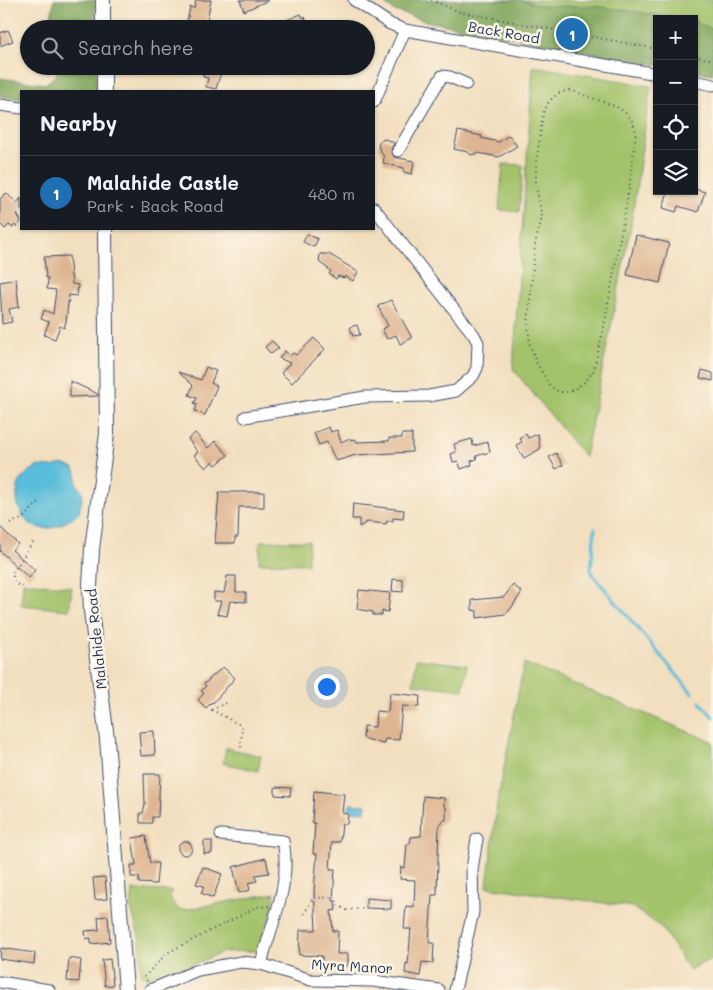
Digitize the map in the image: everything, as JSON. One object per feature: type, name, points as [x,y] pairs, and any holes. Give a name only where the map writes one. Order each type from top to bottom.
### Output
[{"type":"main road","points":[[103,0],[103,20]]},
{"type":"main road","points":[[104,75],[104,90]]},
{"type":"main road","name":"Malahide Road","points":[[105,230],[107,434],[92,549],[90,586],[107,740],[126,990]]},
{"type":"street","name":"Back Road","points":[[354,0],[390,24],[406,30],[653,73]]},
{"type":"street","points":[[375,100],[406,30]]},
{"type":"street","points":[[398,151],[442,76],[450,77],[466,84]]},
{"type":"street","points":[[698,82],[713,85]]},
{"type":"street","points":[[0,105],[20,108]]},
{"type":"street","points":[[245,417],[366,397],[429,396],[456,390],[473,376],[477,368],[478,343],[474,335],[375,209]]},
{"type":"street","points":[[221,835],[283,841],[286,866],[279,907],[261,964]]},
{"type":"street","points":[[456,990],[472,912],[472,869],[477,839]]},
{"type":"street","name":"Myra Manor","points":[[151,990],[198,970],[241,962],[261,964],[310,980],[373,981],[438,990]]},
{"type":"street","points":[[0,982],[44,990]]},
{"type":"path","points":[[431,0],[460,12],[653,48]]},
{"type":"path","points":[[698,57],[713,60]]},
{"type":"path","points":[[570,90],[616,107],[627,114],[633,122],[636,132],[629,189],[594,372],[576,388],[568,392],[559,392],[550,386],[536,362],[530,345],[528,325],[535,244],[542,217],[536,186],[536,164],[543,114],[549,101],[559,93],[570,90]]},
{"type":"path","points":[[10,523],[22,519],[39,502]]},
{"type":"path","points":[[23,586],[16,584],[12,574],[33,542]]},
{"type":"path","points":[[226,703],[212,710],[242,726],[241,748]]},
{"type":"path","points":[[304,914],[313,898],[336,897],[337,905],[348,910],[366,908]]},
{"type":"path","points":[[151,990],[144,977],[167,953],[257,907],[279,907]]},
{"type":"green space","points":[[54,0],[95,0],[95,20],[51,20]]},
{"type":"green space","points":[[379,0],[713,0],[713,74],[698,72],[698,15],[653,15],[653,64],[426,21],[395,11]]},
{"type":"green space","points":[[379,0],[522,0],[541,6],[595,6],[657,15],[653,15],[653,64],[426,21],[395,11]]},
{"type":"green space","points":[[698,23],[713,30],[713,74],[698,72]]},
{"type":"green space","points":[[533,66],[651,86],[631,225],[585,457],[513,369]]},
{"type":"green space","points":[[57,75],[96,75],[96,90],[20,90],[20,99],[0,96],[0,78],[45,84]]},
{"type":"green space","points":[[503,164],[523,165],[519,212],[499,210]]},
{"type":"green space","points":[[260,541],[309,541],[308,564],[259,563]]},
{"type":"green space","points":[[23,582],[72,587],[69,610],[21,605]]},
{"type":"green space","points":[[416,659],[467,665],[463,690],[413,684]]},
{"type":"green space","points":[[524,663],[713,742],[713,958],[689,970],[662,928],[633,907],[487,887],[497,804]]},
{"type":"green space","points":[[226,748],[261,756],[258,771],[223,763]]},
{"type":"green space","points":[[133,890],[172,891],[169,897],[178,909],[183,910],[275,893],[271,914],[257,951],[223,952],[153,982],[141,974],[140,940],[131,908]]},
{"type":"water","points":[[62,464],[74,468],[77,477],[76,483],[83,492],[79,513],[55,527],[41,528],[33,526],[21,513],[17,495],[18,486],[24,476],[38,466],[52,467]]},
{"type":"water","points":[[351,804],[366,805],[365,812],[351,811],[349,807]]},
{"type":"building","points":[[196,0],[211,0],[207,20],[187,20],[190,7],[194,8]]},
{"type":"building","points":[[240,0],[269,0],[244,11]]},
{"type":"building","points":[[301,14],[306,20],[286,20]]},
{"type":"building","points":[[8,30],[13,41],[0,46],[0,33]]},
{"type":"building","points":[[203,75],[220,75],[216,89],[206,87],[208,78],[203,77]]},
{"type":"building","points":[[458,131],[499,142],[509,135],[517,146],[499,157],[478,153],[471,155],[468,152],[454,149]]},
{"type":"building","points":[[385,139],[394,143],[391,150],[394,157],[414,161],[412,174],[403,172],[404,168],[383,163],[384,157],[378,146],[380,141]]},
{"type":"building","points":[[698,190],[705,192],[698,212],[678,206],[676,212],[663,208],[667,195],[698,195]]},
{"type":"building","points":[[6,193],[17,203],[20,199],[20,211],[17,214],[20,222],[17,227],[15,225],[13,228],[9,225],[5,229],[0,224],[0,199]]},
{"type":"building","points":[[307,234],[318,239],[314,247],[303,242]]},
{"type":"building","points":[[636,235],[669,243],[660,283],[627,275]]},
{"type":"building","points":[[320,254],[329,254],[358,272],[353,281],[345,276],[344,278],[338,276],[336,279],[329,274],[331,271],[319,262]]},
{"type":"building","points":[[69,256],[72,284],[78,285],[77,296],[69,295],[66,322],[64,328],[60,326],[55,339],[44,335],[49,322],[41,319],[44,310],[53,314],[56,290],[47,289],[48,278],[46,278],[44,257]]},
{"type":"building","points":[[16,279],[19,307],[9,309],[12,322],[2,324],[0,282]]},
{"type":"building","points":[[391,300],[412,338],[400,344],[396,335],[387,339],[382,329],[388,326],[378,306]]},
{"type":"building","points":[[357,325],[360,335],[353,336],[350,327]]},
{"type":"building","points":[[314,338],[325,349],[292,383],[281,373],[290,363],[279,358],[285,351],[290,356],[293,353],[296,355]]},
{"type":"building","points":[[272,341],[279,348],[271,354],[265,347]]},
{"type":"building","points":[[206,367],[216,371],[211,383],[217,386],[205,415],[195,411],[197,404],[194,403],[197,398],[189,395],[193,385],[178,372],[201,380]]},
{"type":"building","points":[[702,370],[713,373],[713,381],[700,378]]},
{"type":"building","points":[[70,381],[98,394],[98,396],[70,397]]},
{"type":"building","points":[[329,427],[331,432],[337,430],[341,442],[350,438],[351,440],[355,439],[357,442],[389,441],[389,438],[402,438],[402,434],[412,434],[412,452],[356,455],[336,461],[327,442],[319,445],[314,433]]},
{"type":"building","points":[[195,433],[208,448],[215,441],[228,455],[216,465],[213,461],[206,468],[194,455],[198,452],[188,439]]},
{"type":"building","points":[[526,434],[528,438],[538,434],[540,449],[524,458],[516,445],[522,442],[520,438]]},
{"type":"building","points":[[472,439],[473,446],[488,442],[490,452],[476,456],[477,459],[471,461],[472,465],[461,469],[458,461],[453,462],[451,454],[456,452],[454,444]]},
{"type":"building","points":[[556,453],[563,465],[556,469],[549,457]]},
{"type":"building","points":[[219,492],[264,492],[264,507],[239,507],[238,537],[235,537],[235,543],[215,543]]},
{"type":"building","points":[[353,504],[404,510],[403,519],[393,518],[393,521],[387,521],[386,524],[367,522],[359,527],[359,519],[352,519]]},
{"type":"building","points":[[0,527],[18,544],[12,550],[35,570],[29,578],[0,551]]},
{"type":"building","points":[[227,576],[236,576],[236,592],[246,592],[246,602],[230,601],[227,616],[217,614],[221,601],[214,601],[214,592],[224,593]]},
{"type":"building","points":[[393,579],[403,580],[403,592],[392,591]]},
{"type":"building","points":[[513,585],[522,592],[509,611],[505,614],[477,618],[477,611],[472,610],[472,600],[504,597]]},
{"type":"building","points":[[359,590],[390,593],[388,612],[382,611],[382,615],[373,615],[373,612],[357,609]]},
{"type":"building","points":[[223,667],[235,678],[213,703],[206,708],[198,700],[204,693],[201,691],[206,686],[204,684]]},
{"type":"building","points":[[390,693],[420,696],[419,707],[402,706],[399,740],[385,739],[383,744],[363,738],[364,726],[375,727],[376,711],[388,712]]},
{"type":"building","points":[[154,731],[155,755],[141,756],[139,732]]},
{"type":"building","points":[[144,774],[160,774],[158,817],[152,817],[152,823],[140,823],[140,813],[143,813],[145,804]]},
{"type":"building","points":[[275,787],[291,788],[290,796],[275,795]]},
{"type":"building","points":[[314,791],[344,794],[342,813],[348,814],[347,824],[342,824],[340,842],[332,842],[330,869],[335,869],[333,901],[335,901],[336,910],[331,911],[333,931],[338,931],[337,954],[348,954],[348,966],[322,963],[322,956],[299,955],[300,930],[316,930],[314,891],[317,854],[313,854],[315,823],[312,823]]},
{"type":"building","points":[[423,796],[444,798],[446,820],[439,824],[437,895],[432,895],[429,943],[434,943],[433,963],[422,962],[420,976],[405,973],[406,963],[408,964],[411,929],[404,929],[406,906],[414,907],[415,880],[400,879],[401,867],[405,868],[407,844],[410,844],[411,837],[421,836]]},
{"type":"building","points":[[146,836],[150,863],[158,863],[156,884],[139,883],[139,877],[131,877],[131,865],[136,865],[132,838]]},
{"type":"building","points":[[182,841],[188,841],[192,848],[188,855],[182,855],[178,851],[178,845]]},
{"type":"building","points":[[204,841],[212,841],[212,853],[204,854]]},
{"type":"building","points":[[266,858],[269,873],[255,875],[257,881],[248,883],[250,890],[239,893],[233,867]]},
{"type":"building","points":[[203,867],[222,874],[213,898],[201,893],[204,886],[196,884]]},
{"type":"building","points":[[105,877],[107,899],[95,900],[93,878]]},
{"type":"building","points":[[366,898],[391,900],[391,909],[366,908]]},
{"type":"building","points":[[108,916],[110,942],[91,944],[91,938],[86,939],[85,931],[99,930],[98,917]]},
{"type":"building","points":[[1,948],[35,953],[34,964],[0,959]]},
{"type":"building","points":[[69,958],[81,960],[79,982],[67,981]]},
{"type":"building","points":[[110,959],[113,985],[105,986],[102,960]]},
{"type":"waterway","points":[[595,528],[591,569],[593,575],[692,693]]},
{"type":"waterway","points":[[700,702],[713,717]]},
{"type":"place","name":"Malahide Castle","points":[[572,34]]}]
